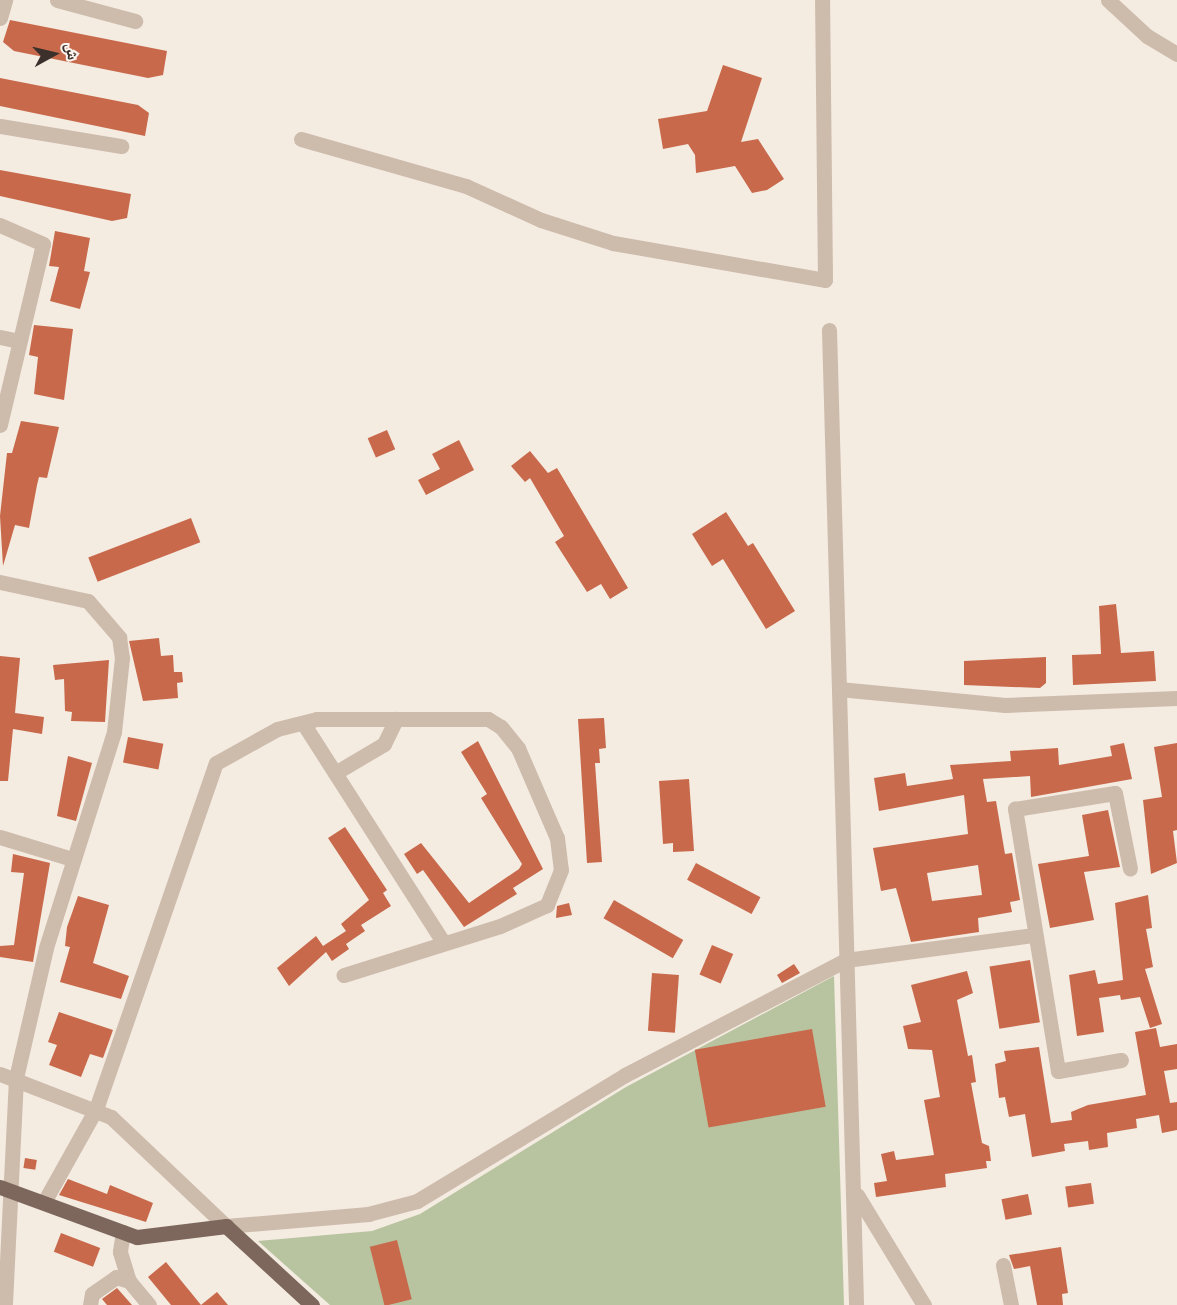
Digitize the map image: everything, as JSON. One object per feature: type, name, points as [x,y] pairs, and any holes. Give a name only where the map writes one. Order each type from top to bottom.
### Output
[{"type":"main road","points":[[6,1189],[136,1237],[226,1226],[312,1305]]},
{"type":"street","points":[[0,18],[5,0]]},
{"type":"street","points":[[57,0],[135,21]]},
{"type":"street","points":[[301,139],[466,186],[541,220],[613,243],[825,280],[822,0]]},
{"type":"street","points":[[1108,0],[1147,36],[1177,54]]},
{"type":"street","points":[[0,126],[121,146]]},
{"type":"street","points":[[0,225],[43,244],[0,425]]},
{"type":"street","points":[[830,330],[846,960],[857,1195],[856,1305]]},
{"type":"street","points":[[0,337],[19,341]]},
{"type":"street","points":[[0,582],[88,601],[119,637],[114,732],[72,859],[16,1078],[6,1189],[5,1305]]},
{"type":"street","points":[[839,689],[1005,705],[1177,698]]},
{"type":"street","points":[[335,773],[384,744],[396,719]]},
{"type":"street","points":[[44,1202],[96,1109],[216,763],[277,729],[303,723],[396,719],[488,720],[501,727],[518,748],[557,838],[561,870],[547,904],[500,926],[443,942],[344,975]]},
{"type":"street","points":[[303,723],[443,942]]},
{"type":"street","points":[[1121,1060],[1058,1071],[1015,809],[1115,793],[1130,869]]},
{"type":"street","points":[[0,837],[72,859]]},
{"type":"street","points":[[0,1074],[96,1109],[136,1138],[226,1226],[368,1214],[417,1201],[625,1075],[846,960],[1034,935]]},
{"type":"street","points":[[857,1195],[924,1305]]},
{"type":"street","points":[[123,1232],[120,1252],[129,1281],[149,1305]]},
{"type":"street","points":[[1003,1264],[1011,1305]]},
{"type":"street","points":[[90,1305],[92,1294],[116,1277],[129,1281]]},
{"type":"green space","points":[[834,976],[844,1305],[330,1305],[258,1241],[372,1231],[420,1214],[626,1087]]},
{"type":"building","points":[[10,20],[167,51],[163,75],[148,78],[14,51],[3,42]]},
{"type":"building","points":[[723,65],[762,78],[741,142],[758,139],[784,179],[767,190],[752,193],[735,166],[696,173],[695,155],[688,144],[663,149],[658,119],[707,111]]},
{"type":"building","points":[[0,78],[138,105],[149,113],[145,136],[0,106]]},
{"type":"building","points":[[0,170],[131,194],[127,218],[112,221],[0,196]]},
{"type":"building","points":[[55,231],[90,238],[84,271],[90,272],[80,309],[50,301],[59,267],[49,266]]},
{"type":"building","points":[[34,325],[73,329],[64,400],[34,394],[38,357],[29,355]]},
{"type":"building","points":[[21,421],[59,427],[47,478],[39,477],[29,528],[15,525],[3,566],[0,516],[7,453],[12,453]]},
{"type":"building","points":[[387,430],[395,449],[376,458],[368,438]]},
{"type":"building","points":[[459,440],[474,470],[426,495],[418,480],[440,469],[432,454]]},
{"type":"building","points":[[530,451],[548,473],[557,468],[628,588],[610,599],[601,584],[587,592],[555,542],[564,536],[530,478],[525,482],[511,466]]},
{"type":"building","points":[[726,512],[748,546],[753,543],[795,611],[766,629],[723,559],[712,566],[692,534]]},
{"type":"building","points":[[191,518],[200,542],[98,582],[88,557]]},
{"type":"building","points":[[1116,604],[1121,653],[1154,651],[1156,681],[1073,685],[1072,655],[1101,654],[1099,606]]},
{"type":"building","points":[[159,638],[161,656],[173,655],[174,672],[182,672],[183,682],[177,683],[178,698],[143,701],[129,641]]},
{"type":"building","points":[[0,656],[20,658],[15,713],[44,717],[42,734],[13,729],[8,781],[0,781]]},
{"type":"building","points":[[1046,657],[1046,683],[1040,688],[964,685],[964,661]]},
{"type":"building","points":[[109,660],[105,722],[71,721],[72,712],[65,711],[64,679],[55,680],[53,665]]},
{"type":"building","points":[[604,718],[606,748],[599,749],[600,763],[595,763],[602,862],[587,863],[578,719]]},
{"type":"building","points":[[128,737],[163,744],[158,769],[123,763]]},
{"type":"building","points":[[478,741],[543,869],[513,888],[517,894],[464,927],[423,870],[417,874],[404,854],[421,843],[469,903],[519,869],[522,864],[481,798],[487,794],[461,752]]},
{"type":"building","points":[[1124,743],[1132,779],[1031,797],[1030,776],[983,779],[987,802],[996,801],[1005,854],[1012,853],[1020,900],[1010,902],[1012,912],[978,918],[979,932],[911,942],[896,888],[881,891],[873,848],[968,834],[964,795],[879,811],[874,778],[905,773],[907,786],[953,779],[950,765],[1011,761],[1010,751],[1058,748],[1059,765],[1112,756],[1110,746]],"holes":[[[978,865],[982,895],[932,901],[927,873]]]},
{"type":"building","points":[[1177,743],[1177,830],[1173,831],[1177,863],[1151,874],[1143,800],[1162,797],[1154,747]]},
{"type":"building","points":[[68,756],[92,763],[76,821],[57,816]]},
{"type":"building","points":[[689,779],[694,851],[673,852],[673,843],[663,844],[659,781]]},
{"type":"building","points":[[1108,810],[1120,867],[1084,872],[1094,920],[1050,928],[1038,864],[1089,856],[1082,815]]},
{"type":"building","points":[[345,827],[387,890],[383,893],[391,906],[361,925],[365,931],[346,944],[349,949],[332,961],[326,952],[289,986],[277,968],[316,936],[323,946],[346,931],[341,924],[369,900],[328,838]]},
{"type":"building","points":[[13,854],[50,863],[33,962],[0,957],[0,946],[14,945],[24,873],[11,872]]},
{"type":"building","points":[[696,863],[760,897],[752,914],[687,880]]},
{"type":"building","points":[[1148,895],[1152,928],[1146,929],[1153,967],[1145,969],[1162,1024],[1150,1028],[1140,997],[1121,1000],[1120,995],[1099,998],[1104,1032],[1077,1036],[1069,975],[1095,970],[1098,984],[1123,980],[1115,903]]},
{"type":"building","points":[[78,896],[109,905],[93,963],[129,976],[121,999],[60,982],[70,947],[65,946],[67,927]]},
{"type":"building","points":[[614,900],[683,940],[673,958],[604,918]]},
{"type":"building","points":[[569,903],[572,915],[556,918],[557,906]]},
{"type":"building","points":[[712,945],[733,954],[721,983],[699,974]]},
{"type":"building","points":[[1030,960],[1040,1022],[999,1029],[990,966]]},
{"type":"building","points":[[794,964],[800,973],[782,983],[777,975]]},
{"type":"building","points":[[967,971],[973,993],[957,1000],[968,1056],[972,1055],[976,1082],[971,1083],[982,1143],[989,1146],[991,1161],[986,1161],[987,1168],[945,1174],[946,1187],[876,1197],[874,1183],[887,1181],[881,1154],[894,1151],[896,1160],[934,1155],[924,1100],[940,1097],[932,1050],[908,1049],[903,1026],[921,1022],[911,985]]},
{"type":"building","points":[[652,973],[679,975],[675,1033],[648,1031]]},
{"type":"building","points":[[59,1012],[113,1030],[103,1058],[90,1054],[81,1077],[49,1065],[57,1045],[48,1042]]},
{"type":"building","points":[[1156,1028],[1160,1047],[1177,1044],[1177,1069],[1164,1071],[1170,1103],[1177,1102],[1177,1130],[1162,1133],[1159,1115],[1136,1119],[1137,1128],[1107,1133],[1108,1147],[1089,1150],[1088,1141],[1064,1144],[1065,1151],[1032,1157],[1025,1114],[1009,1117],[1005,1097],[999,1098],[995,1064],[1006,1061],[1004,1051],[1039,1047],[1051,1123],[1072,1120],[1071,1112],[1088,1105],[1146,1095],[1135,1032]]},
{"type":"building","points":[[812,1029],[826,1107],[709,1127],[695,1050]]},
{"type":"building","points":[[25,1158],[37,1160],[35,1170],[23,1168]]},
{"type":"building","points":[[68,1179],[107,1194],[110,1185],[153,1203],[146,1222],[59,1195]]},
{"type":"building","points":[[1091,1183],[1094,1204],[1068,1207],[1065,1187]]},
{"type":"building","points":[[1028,1194],[1032,1215],[1006,1220],[1001,1199]]},
{"type":"building","points":[[61,1233],[100,1248],[93,1267],[54,1252]]},
{"type":"building","points":[[397,1240],[412,1299],[384,1305],[370,1247]]},
{"type":"building","points":[[1061,1247],[1068,1293],[1062,1294],[1063,1305],[1037,1305],[1030,1266],[1014,1269],[1009,1255]]},
{"type":"building","points":[[166,1262],[201,1305],[171,1305],[148,1277]]},
{"type":"building","points":[[117,1288],[132,1305],[107,1305],[102,1299]]},
{"type":"building","points":[[217,1292],[228,1305],[201,1305]]}]
